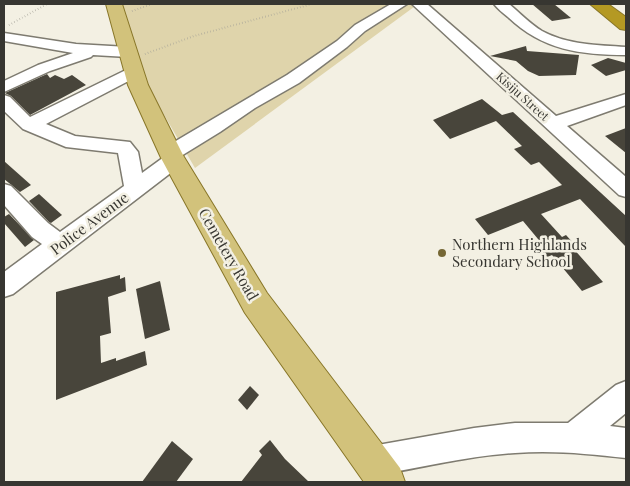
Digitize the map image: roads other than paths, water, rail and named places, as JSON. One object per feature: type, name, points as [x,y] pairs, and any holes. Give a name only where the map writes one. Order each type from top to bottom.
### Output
[{"type":"highway","points":[[598,4],[626,25]]},
{"type":"main road","name":"Cemetery Road","points":[[116,10],[138,85],[173,156],[256,303],[379,472]]},
{"type":"street","name":"Police Avenue","points":[[4,286],[135,189],[173,156],[249,104],[292,79],[342,44],[360,28],[400,4]]},
{"type":"street","name":"Kisiju Street","points":[[419,4],[626,189]]},
{"type":"street","points":[[501,4],[528,28],[547,38],[593,50],[626,51]]},
{"type":"street","points":[[4,37],[44,45],[100,51],[130,61]]},
{"type":"street","points":[[4,87],[44,68],[100,51]]},
{"type":"street","points":[[29,125],[130,61]]},
{"type":"street","points":[[554,124],[626,99]]},
{"type":"street","points":[[4,101],[22,121],[29,125],[80,144],[112,144],[123,147],[128,152],[135,189]]},
{"type":"street","points":[[7,201],[60,245]]},
{"type":"street","points":[[573,438],[626,395]]},
{"type":"street","points":[[379,472],[495,441],[534,437],[573,438],[626,444]]},
{"type":"place","name":"Northern Highlands Secondary School","points":[[442,253]]}]
